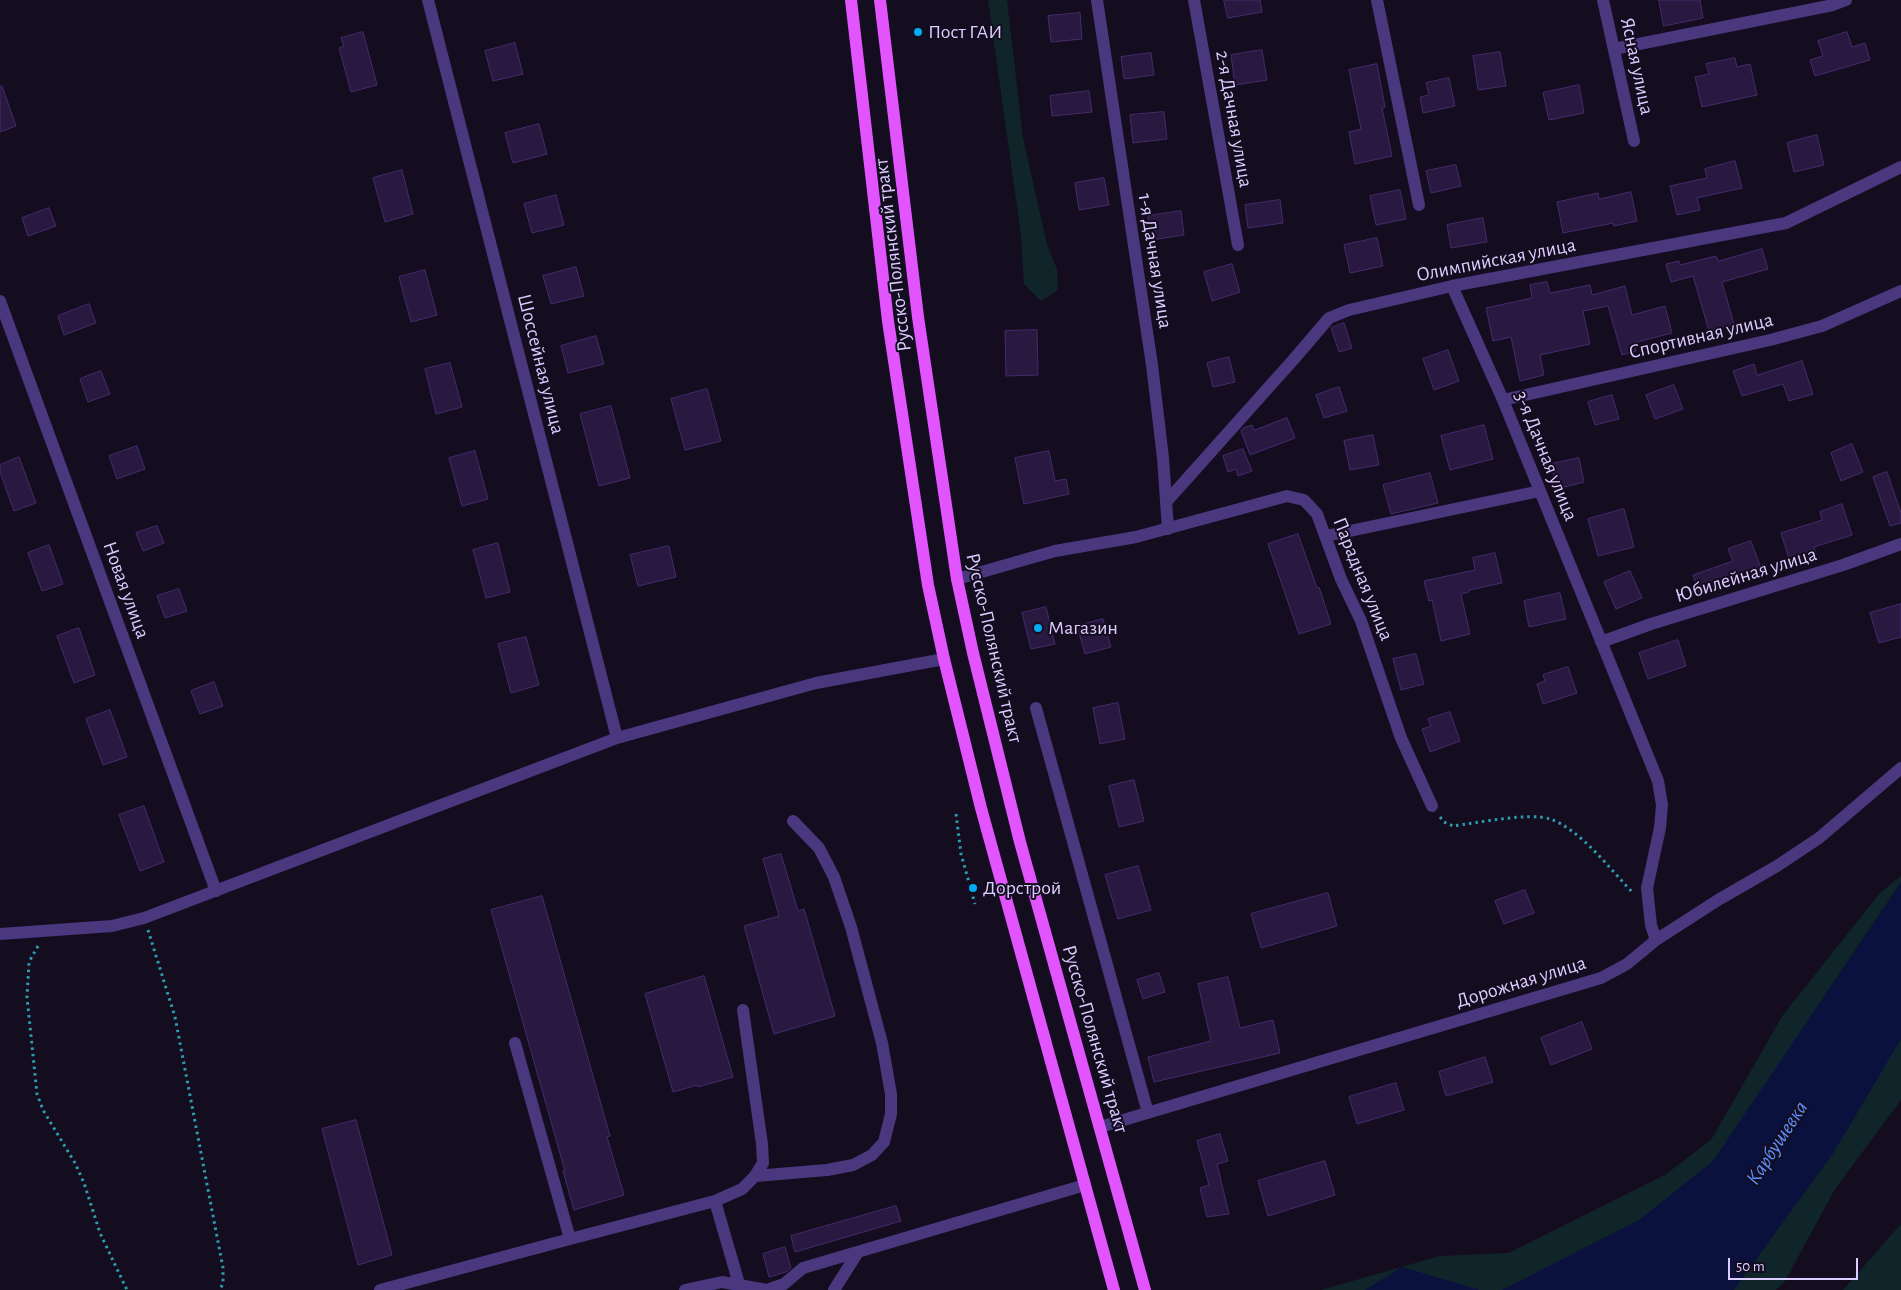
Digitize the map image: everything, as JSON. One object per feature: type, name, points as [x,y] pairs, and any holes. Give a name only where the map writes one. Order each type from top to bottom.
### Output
[{"type":"main road","name":"Русско-Полянский тракт","points":[[851,0],[888,321],[928,585],[944,660],[981,808],[1114,1290]]},
{"type":"main road","name":"Русско-Полянский тракт","points":[[880,0],[918,317],[957,579],[1020,842],[1145,1290]]},
{"type":"street","name":"Шоссейная улица","points":[[428,0],[617,738]]},
{"type":"street","name":"1-я Дачная улица","points":[[1097,0],[1152,365],[1168,529]]},
{"type":"street","name":"2-я Дачная улица","points":[[1194,0],[1238,246]]},
{"type":"street","points":[[1377,0],[1419,205]]},
{"type":"street","name":"Ясная улица","points":[[1603,0],[1634,141]]},
{"type":"street","points":[[1614,49],[1833,5],[1846,0]]},
{"type":"street","name":"Олимпийская улица","points":[[1166,501],[1329,318],[1350,310],[1452,286],[1786,222],[1901,167]]},
{"type":"street","name":"3-я Дачная улица","points":[[1452,286],[1503,400],[1639,733],[1659,789],[1662,805],[1660,828],[1646,888],[1648,910],[1656,940]]},
{"type":"street","name":"Спортивная улица","points":[[1503,400],[1760,342],[1822,326],[1901,292]]},
{"type":"street","name":"Новая улица","points":[[0,301],[216,892]]},
{"type":"street","points":[[1326,536],[1540,491]]},
{"type":"street","name":"Парадная улица","points":[[957,579],[1055,552],[1136,538],[1287,496],[1304,500],[1317,514],[1341,579],[1362,621],[1401,738],[1432,806]]},
{"type":"street","name":"Юбилейная улица","points":[[1601,642],[1633,630],[1843,565],[1901,544]]},
{"type":"street","points":[[0,934],[112,926],[144,918],[617,738],[816,683],[944,660]]},
{"type":"street","points":[[1036,708],[1148,1113]]},
{"type":"street","name":"Дорожная улица","points":[[1100,1127],[1601,978],[1627,964],[1656,940],[1718,900],[1778,866],[1819,838],[1901,768]]},
{"type":"street","points":[[755,1176],[827,1170],[853,1165],[872,1155],[884,1142],[891,1114],[891,1094],[882,1044],[851,928],[834,877],[819,848],[793,821]]},
{"type":"street","points":[[380,1290],[715,1201],[742,1188],[755,1176],[763,1163],[743,1010]]},
{"type":"street","points":[[515,1044],[570,1239]]},
{"type":"street","points":[[685,1290],[722,1282],[767,1290],[782,1287],[803,1268],[1085,1185]]},
{"type":"street","points":[[715,1201],[739,1284]]},
{"type":"street","points":[[834,1290],[858,1252]]},
{"type":"path","points":[[1432,806],[1444,822],[1454,826],[1521,817],[1549,818],[1576,833],[1648,910]]},
{"type":"path","points":[[956,814],[961,854],[975,904]]},
{"type":"path","points":[[144,918],[175,1017],[223,1268],[223,1283],[220,1290]]},
{"type":"path","points":[[48,931],[29,962],[27,997],[37,1094],[43,1110],[75,1163],[84,1183],[100,1233],[127,1290]]},
{"type":"green space","points":[[988,0],[1007,0],[1023,138],[1047,245],[1057,269],[1058,290],[1041,301],[1024,284],[1021,235]]},
{"type":"green space","points":[[1901,876],[1901,1100],[1835,1189],[1785,1281],[1776,1290],[1321,1290],[1440,1256],[1509,1253],[1665,1175],[1711,1140],[1783,1015],[1880,893]]},
{"type":"green space","points":[[1901,1224],[1901,1290],[1843,1290]]},
{"type":"water","name":"Карбушевка","points":[[1901,882],[1901,1039],[1834,1152],[1734,1290],[1502,1290],[1639,1220],[1713,1161]]},
{"type":"water","points":[[1402,1267],[1480,1290],[1365,1290]]},
{"type":"building","points":[[1224,0],[1260,0],[1262,12],[1228,18]]},
{"type":"building","points":[[1659,0],[1700,0],[1703,18],[1664,26]]},
{"type":"building","points":[[1080,13],[1082,39],[1051,42],[1048,16]]},
{"type":"building","points":[[363,32],[377,85],[351,92],[339,48],[344,46],[341,38]]},
{"type":"building","points":[[1847,32],[1852,47],[1865,43],[1870,60],[1815,76],[1810,60],[1823,56],[1818,41]]},
{"type":"building","points":[[515,43],[523,74],[493,81],[485,51]]},
{"type":"building","points":[[1262,50],[1267,80],[1235,85],[1231,55]]},
{"type":"building","points":[[1500,52],[1506,86],[1478,90],[1473,56]]},
{"type":"building","points":[[1151,53],[1154,75],[1124,79],[1121,57]]},
{"type":"building","points":[[1735,58],[1737,67],[1750,64],[1757,95],[1702,107],[1695,77],[1709,74],[1706,64]]},
{"type":"building","points":[[1377,64],[1385,107],[1382,108],[1392,156],[1355,164],[1349,132],[1361,129],[1349,70]]},
{"type":"building","points":[[1449,78],[1455,106],[1423,113],[1420,97],[1429,95],[1426,83]]},
{"type":"building","points":[[1579,85],[1584,113],[1549,120],[1543,93]]},
{"type":"building","points":[[2,86],[16,126],[0,132],[0,87]]},
{"type":"building","points":[[1089,91],[1092,112],[1052,116],[1050,96]]},
{"type":"building","points":[[1164,112],[1167,139],[1133,143],[1130,115]]},
{"type":"building","points":[[539,124],[547,154],[513,163],[505,133]]},
{"type":"building","points":[[1817,135],[1824,165],[1794,172],[1787,143]]},
{"type":"building","points":[[1735,161],[1742,188],[1697,198],[1700,210],[1677,215],[1670,186],[1707,178],[1705,169]]},
{"type":"building","points":[[1456,165],[1461,186],[1431,193],[1426,171]]},
{"type":"building","points":[[402,170],[413,214],[385,222],[373,178]]},
{"type":"building","points":[[1104,178],[1109,205],[1079,210],[1075,183]]},
{"type":"building","points":[[1400,190],[1406,219],[1376,225],[1370,196]]},
{"type":"building","points":[[1631,192],[1637,221],[1614,226],[1613,223],[1563,233],[1557,202],[1598,193],[1599,199]]},
{"type":"building","points":[[556,195],[564,225],[532,233],[524,204]]},
{"type":"building","points":[[1280,200],[1283,223],[1248,228],[1245,205]]},
{"type":"building","points":[[49,208],[56,226],[28,236],[22,218]]},
{"type":"building","points":[[1181,211],[1184,235],[1151,240],[1148,216]]},
{"type":"building","points":[[1483,218],[1487,242],[1451,248],[1447,225]]},
{"type":"building","points":[[1377,238],[1383,266],[1350,273],[1344,245]]},
{"type":"building","points":[[1762,249],[1768,269],[1722,282],[1734,324],[1709,331],[1693,276],[1671,282],[1666,264],[1679,261],[1680,265],[1716,256],[1718,261]]},
{"type":"building","points":[[1232,264],[1240,292],[1212,301],[1204,272]]},
{"type":"building","points":[[576,267],[584,296],[551,304],[543,276]]},
{"type":"building","points":[[425,270],[437,315],[411,322],[399,277]]},
{"type":"building","points":[[1547,282],[1550,293],[1590,285],[1592,295],[1625,286],[1632,315],[1665,306],[1672,333],[1634,343],[1636,351],[1622,355],[1608,306],[1583,311],[1590,344],[1540,355],[1544,375],[1520,381],[1511,337],[1493,341],[1486,308],[1532,298],[1530,285]]},
{"type":"building","points":[[89,304],[96,323],[64,335],[58,316]]},
{"type":"building","points":[[1344,323],[1352,348],[1339,352],[1331,328]]},
{"type":"building","points":[[1037,330],[1038,375],[1006,376],[1005,331]]},
{"type":"building","points":[[596,336],[604,364],[568,373],[561,346]]},
{"type":"building","points":[[1448,350],[1459,381],[1434,390],[1423,359]]},
{"type":"building","points":[[1229,357],[1235,382],[1213,387],[1207,363]]},
{"type":"building","points":[[1802,361],[1813,394],[1789,401],[1783,384],[1742,396],[1733,371],[1754,364],[1757,375]]},
{"type":"building","points":[[450,363],[462,407],[436,414],[425,369]]},
{"type":"building","points":[[101,371],[110,394],[88,402],[80,379]]},
{"type":"building","points":[[1674,385],[1683,409],[1655,419],[1646,395]]},
{"type":"building","points":[[1339,387],[1347,411],[1324,418],[1316,395]]},
{"type":"building","points":[[707,389],[721,441],[685,450],[671,399]]},
{"type":"building","points":[[1612,395],[1619,419],[1595,425],[1588,402]]},
{"type":"building","points":[[611,406],[630,478],[599,486],[580,414]]},
{"type":"building","points":[[1287,418],[1295,438],[1250,455],[1241,431],[1243,428],[1252,425],[1254,430]]},
{"type":"building","points":[[1484,425],[1493,459],[1450,470],[1441,436]]},
{"type":"building","points":[[1373,435],[1379,465],[1350,470],[1344,441]]},
{"type":"building","points":[[1852,444],[1863,472],[1841,481],[1831,453]]},
{"type":"building","points":[[137,446],[145,469],[117,479],[109,456]]},
{"type":"building","points":[[1243,449],[1252,471],[1238,476],[1236,469],[1228,472],[1223,456]]},
{"type":"building","points":[[475,451],[488,499],[462,506],[449,458]]},
{"type":"building","points":[[1049,451],[1055,481],[1066,479],[1069,494],[1024,504],[1015,458]]},
{"type":"building","points":[[19,457],[36,503],[14,511],[0,472],[0,465]]},
{"type":"building","points":[[1579,458],[1584,482],[1557,489],[1551,464]]},
{"type":"building","points":[[1887,472],[1901,513],[1901,523],[1890,526],[1873,477]]},
{"type":"building","points":[[1430,473],[1438,503],[1391,514],[1383,485]]},
{"type":"building","points":[[1842,504],[1852,535],[1814,547],[1816,554],[1790,562],[1781,533],[1822,520],[1820,512]]},
{"type":"building","points":[[1624,509],[1634,547],[1598,556],[1588,519]]},
{"type":"building","points":[[157,526],[164,543],[143,551],[136,533]]},
{"type":"building","points":[[1298,534],[1331,624],[1299,634],[1268,544]]},
{"type":"building","points":[[1751,541],[1762,571],[1699,593],[1693,575],[1733,561],[1728,549]]},
{"type":"building","points":[[498,543],[510,592],[486,598],[473,550]]},
{"type":"building","points":[[49,545],[63,584],[42,591],[28,553]]},
{"type":"building","points":[[669,546],[676,577],[638,586],[630,555]]},
{"type":"building","points":[[1495,553],[1502,583],[1469,590],[1469,592],[1461,594],[1470,634],[1441,641],[1432,600],[1429,601],[1424,581],[1475,570],[1473,558]]},
{"type":"building","points":[[1630,571],[1642,598],[1616,609],[1604,582]]},
{"type":"building","points":[[179,589],[187,611],[165,618],[157,596]]},
{"type":"building","points":[[1560,593],[1566,619],[1529,627],[1524,601]]},
{"type":"building","points":[[1901,604],[1901,637],[1879,643],[1870,613]]},
{"type":"building","name":"Магазин","points":[[1046,607],[1055,644],[1031,649],[1022,613]]},
{"type":"building","points":[[1103,619],[1111,647],[1085,654],[1077,626]]},
{"type":"building","points":[[79,628],[95,675],[74,683],[57,636]]},
{"type":"building","points":[[526,637],[539,685],[511,693],[498,644]]},
{"type":"building","points":[[1678,640],[1686,666],[1648,679],[1639,653]]},
{"type":"building","points":[[1416,654],[1424,684],[1401,690],[1393,659]]},
{"type":"building","points":[[1568,667],[1577,693],[1543,704],[1537,684],[1545,681],[1543,675]]},
{"type":"building","points":[[214,682],[223,706],[200,714],[191,691]]},
{"type":"building","points":[[1118,703],[1125,739],[1100,744],[1093,708]]},
{"type":"building","points":[[110,710],[127,757],[103,765],[86,719]]},
{"type":"building","points":[[1450,712],[1460,741],[1430,752],[1422,729],[1431,726],[1428,719]]},
{"type":"building","points":[[1134,780],[1144,821],[1119,827],[1109,786]]},
{"type":"building","points":[[144,806],[164,862],[140,871],[119,815]]},
{"type":"building","points":[[781,854],[798,911],[804,909],[835,1016],[774,1034],[744,926],[779,916],[763,859]]},
{"type":"building","points":[[1138,866],[1151,910],[1118,919],[1105,875]]},
{"type":"building","points":[[1525,890],[1534,913],[1504,924],[1495,901]]},
{"type":"building","points":[[1328,893],[1337,926],[1261,948],[1251,914]]},
{"type":"building","points":[[542,896],[610,1136],[607,1137],[624,1195],[574,1210],[563,1171],[565,1171],[491,910]]},
{"type":"building","points":[[1159,973],[1165,992],[1143,999],[1137,980]]},
{"type":"building","points":[[704,976],[733,1077],[673,1092],[645,994]]},
{"type":"building","points":[[1228,977],[1240,1028],[1273,1020],[1280,1053],[1154,1082],[1148,1057],[1211,1041],[1198,984]]},
{"type":"building","points":[[1582,1022],[1592,1049],[1551,1065],[1541,1038]]},
{"type":"building","points":[[1485,1057],[1493,1082],[1446,1096],[1439,1072]]},
{"type":"building","points":[[1396,1083],[1404,1110],[1357,1124],[1349,1097]]},
{"type":"building","points":[[356,1120],[392,1255],[358,1265],[322,1129]]},
{"type":"building","points":[[1220,1134],[1228,1161],[1217,1164],[1229,1214],[1207,1217],[1200,1188],[1209,1185],[1197,1141]]},
{"type":"building","points":[[1325,1161],[1335,1195],[1268,1216],[1258,1181]]},
{"type":"building","points":[[896,1206],[901,1221],[795,1252],[791,1236]]},
{"type":"building","points":[[785,1247],[791,1268],[786,1272],[769,1277],[763,1254]]},
{"type":"place","name":"Пост ГАИ","points":[[918,32]]},
{"type":"place","name":"Магазин","points":[[1038,628]]},
{"type":"place","name":"Дорстрой","points":[[973,888]]}]
